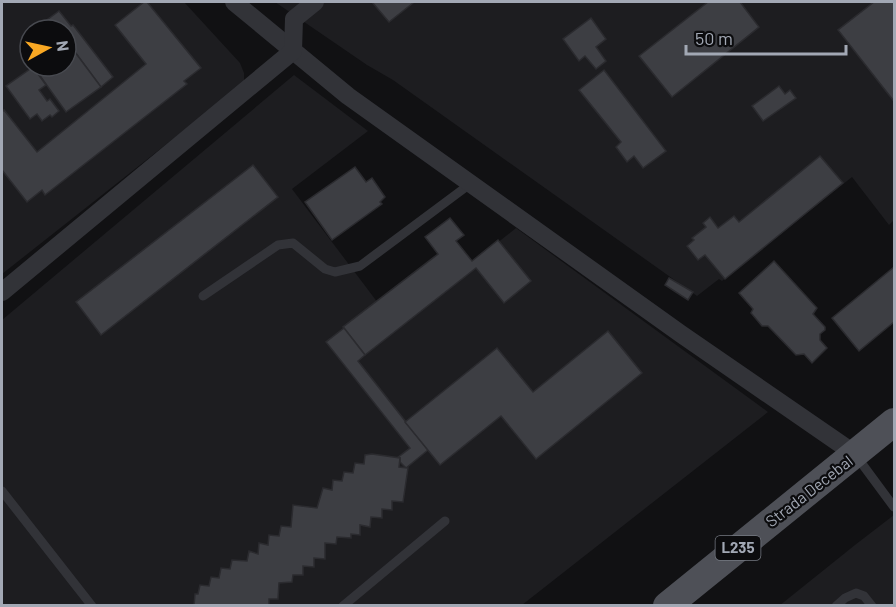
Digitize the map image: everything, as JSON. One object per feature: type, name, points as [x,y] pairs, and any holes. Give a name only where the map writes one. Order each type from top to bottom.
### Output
[{"type":"main road","name":"Strada Decebal","points":[[671,604],[894,422]]},
{"type":"street","points":[[234,2],[348,96],[681,334],[855,454]]},
{"type":"street","points":[[2,292],[293,51],[294,19],[315,2]]},
{"type":"lane","points":[[203,296],[278,245],[292,243],[325,269],[335,272],[360,266],[470,184]]},
{"type":"lane","points":[[894,434],[855,454],[894,507]]},
{"type":"lane","points":[[2,491],[92,606]]},
{"type":"lane","points":[[343,606],[445,521]]},
{"type":"lane","points":[[836,606],[845,598],[856,593],[864,596],[872,606]]},
{"type":"shaded area","points":[[2,2],[184,2],[240,63],[244,81],[2,274]]},
{"type":"shaded area","points":[[275,2],[894,2],[894,220],[889,225],[852,177],[722,281],[719,279],[697,296],[393,80],[367,65]]},
{"type":"shaded area","points":[[294,75],[368,131],[292,189],[378,303],[471,264],[516,228],[768,412],[522,605],[2,606],[2,320]]},
{"type":"shaded area","points":[[894,515],[894,605],[779,606],[855,545]]},
{"type":"building","points":[[147,2],[201,68],[184,81],[187,84],[45,195],[42,190],[27,202],[2,170],[2,112],[4,110],[37,152],[146,64],[115,25]]},
{"type":"building","points":[[372,2],[412,2],[413,3],[389,22]]},
{"type":"building","points":[[708,2],[740,2],[759,27],[672,97],[639,56]]},
{"type":"building","points":[[874,2],[894,2],[893,100],[838,30]]},
{"type":"building","points":[[59,11],[65,18],[50,18]]},
{"type":"building","points":[[591,18],[606,39],[596,47],[606,61],[596,69],[585,56],[579,61],[563,39]]},
{"type":"building","points":[[78,32],[113,77],[101,87],[78,56]]},
{"type":"building","points":[[78,56],[101,87],[66,112],[42,78],[78,78]]},
{"type":"building","points":[[604,70],[666,151],[643,168],[634,156],[627,162],[616,147],[621,142],[579,90]]},
{"type":"building","points":[[18,78],[41,78],[46,85],[39,90],[59,111],[42,121],[37,114],[30,119],[6,86]]},
{"type":"building","points":[[779,86],[785,94],[790,90],[796,98],[763,121],[752,106]]},
{"type":"building","points":[[820,156],[843,183],[725,279],[705,255],[698,260],[687,246],[694,240],[692,238],[706,227],[703,223],[710,217],[718,228],[734,216],[739,222]]},
{"type":"building","points":[[253,165],[278,197],[101,335],[76,302]]},
{"type":"building","points":[[355,167],[366,182],[372,178],[385,197],[380,202],[382,204],[332,240],[305,202]]},
{"type":"building","points":[[450,218],[464,235],[456,241],[472,261],[498,240],[531,281],[504,303],[476,268],[365,355],[343,327],[438,254],[425,237]]},
{"type":"building","points":[[774,261],[817,308],[813,314],[825,327],[820,334],[820,340],[827,348],[812,363],[804,354],[796,355],[768,326],[762,326],[751,313],[753,309],[739,293]]},
{"type":"building","points":[[894,267],[894,322],[859,351],[832,318]]},
{"type":"building","points":[[669,278],[693,292],[688,300],[665,285]]},
{"type":"building","points":[[344,328],[365,355],[358,361],[428,450],[406,468],[400,462],[400,458],[397,458],[410,448],[326,342]]},
{"type":"building","points":[[608,331],[642,373],[536,459],[501,416],[440,465],[405,422],[497,348],[533,392]]},
{"type":"building","points":[[365,455],[400,458],[399,467],[408,468],[403,502],[392,501],[392,510],[382,509],[382,518],[371,517],[370,527],[360,525],[360,535],[351,534],[351,538],[337,537],[336,544],[325,543],[325,559],[314,558],[314,567],[303,566],[303,575],[293,575],[292,582],[279,583],[278,599],[269,599],[269,606],[194,606],[195,594],[198,594],[200,585],[209,586],[211,577],[219,578],[221,568],[230,569],[232,560],[247,561],[249,551],[258,554],[259,543],[268,545],[269,535],[279,536],[281,526],[291,527],[293,505],[317,508],[323,488],[332,490],[333,480],[342,481],[344,472],[353,473],[355,463],[364,464]]}]
